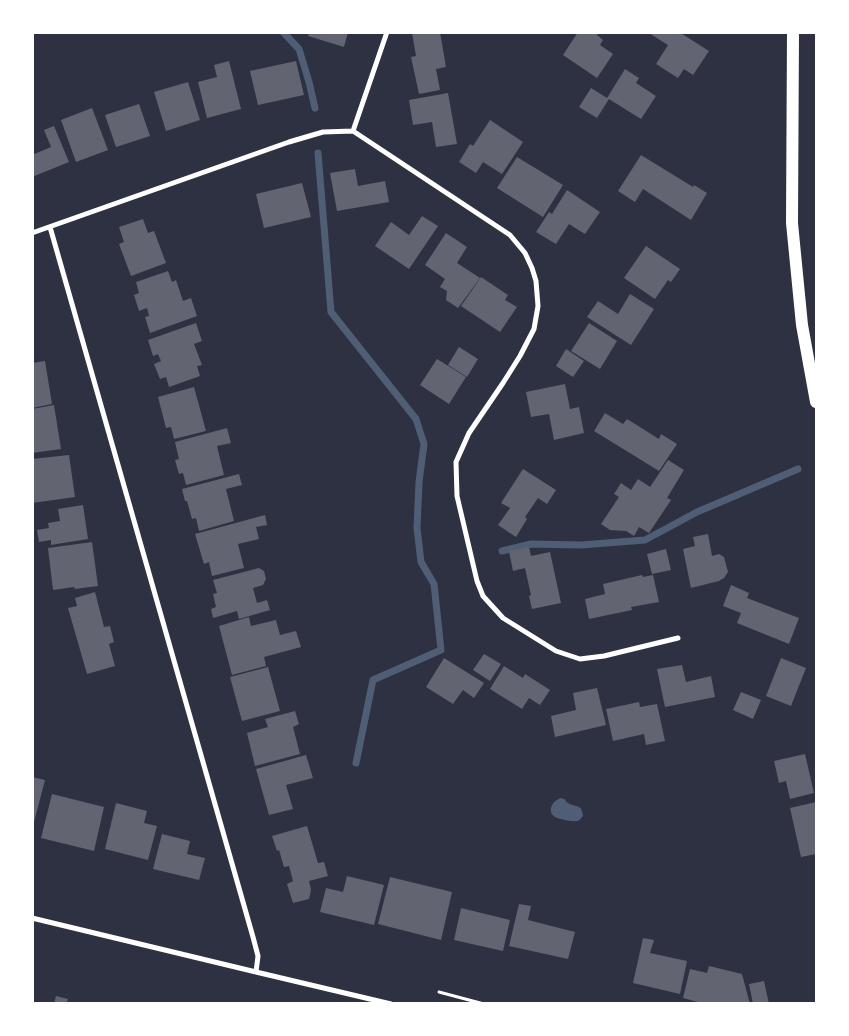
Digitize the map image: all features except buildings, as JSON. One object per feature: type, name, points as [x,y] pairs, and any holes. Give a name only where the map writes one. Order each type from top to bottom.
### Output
[{"type":"main road","points":[[793,32],[792,223],[802,325],[816,402]]},
{"type":"street","points":[[354,131],[388,32]]},
{"type":"street","points":[[32,233],[289,142],[323,132],[354,131],[510,235],[525,253],[536,281],[538,306],[534,329],[520,356],[469,433],[456,462],[457,496],[477,581],[483,596],[503,618],[556,651],[580,659],[604,656],[678,638]]},
{"type":"street","points":[[50,226],[253,937],[258,956],[256,972]]},
{"type":"street","points":[[32,918],[391,1004]]},
{"type":"path","points":[[439,992],[484,1004]]},
{"type":"water","points":[[561,798],[568,803],[580,807],[583,816],[580,820],[568,821],[552,815],[552,806],[555,801]]},
{"type":"waterway","points":[[283,32],[299,49],[315,108]]},
{"type":"waterway","points":[[318,153],[331,312],[416,419],[424,444],[419,482],[417,528],[421,562],[434,584],[441,650],[373,680],[356,763]]},
{"type":"waterway","points":[[502,551],[531,544],[581,545],[645,540],[697,512],[798,469]]}]
